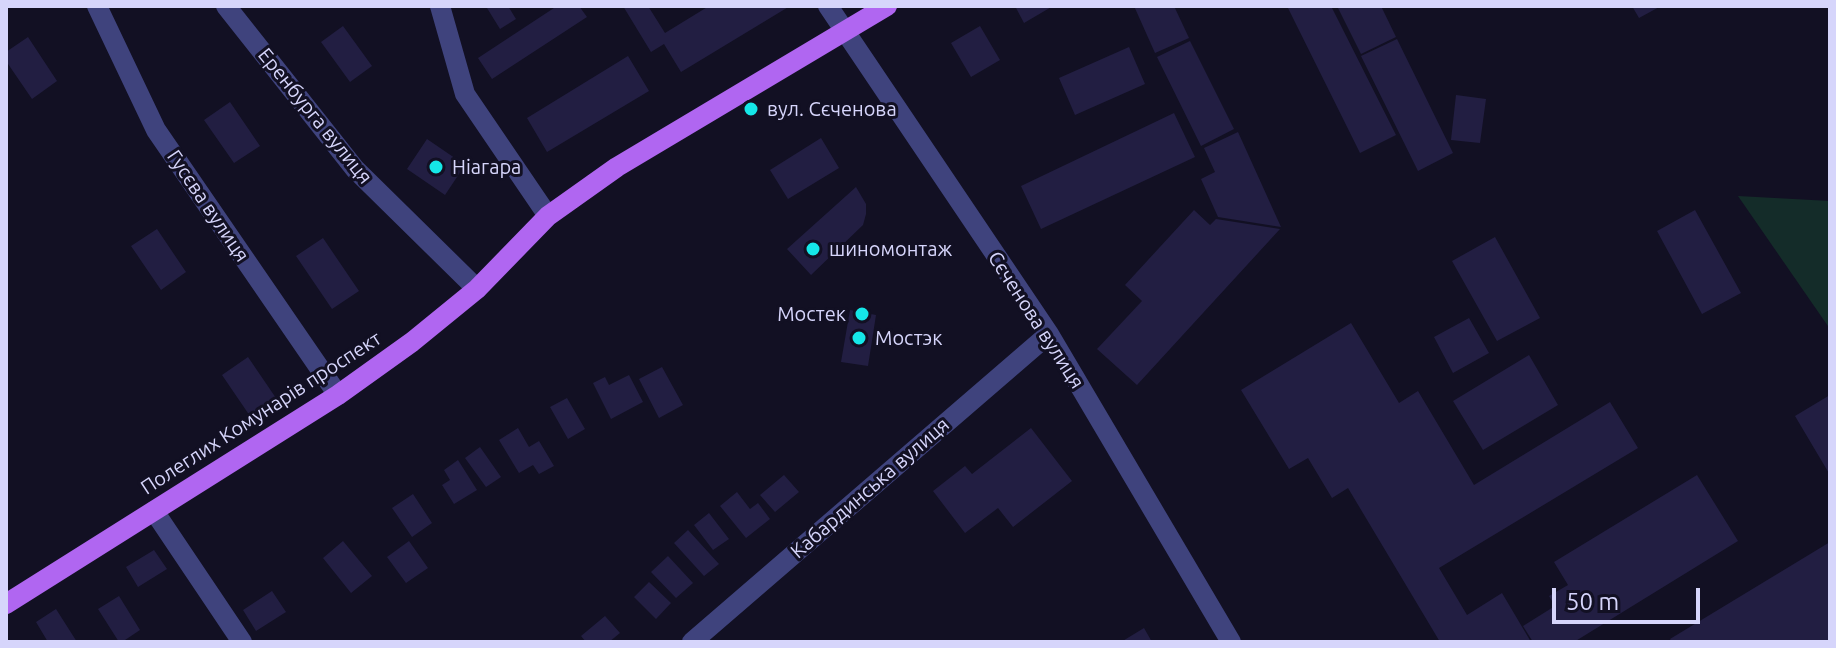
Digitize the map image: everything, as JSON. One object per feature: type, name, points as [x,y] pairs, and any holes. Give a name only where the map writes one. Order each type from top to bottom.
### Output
[{"type":"main road","name":"Полеглих Комунарів проспект","points":[[6,604],[338,395],[412,342],[477,289],[548,216],[617,167],[887,6]]},
{"type":"street","name":"Гусєва вулиця","points":[[97,6],[156,130],[338,395]]},
{"type":"street","name":"Еренбурга вулиця","points":[[226,6],[355,169],[477,289]]},
{"type":"street","points":[[440,6],[465,94],[548,216]]},
{"type":"street","name":"Сєченова вулиця","points":[[828,6],[1049,334],[1231,642]]},
{"type":"street","name":"Кабардинська вулиця","points":[[692,642],[1049,334]]},
{"type":"street","points":[[154,511],[242,642]]},
{"type":"green space","points":[[1738,196],[1830,201],[1830,329]]},
{"type":"building","points":[[508,6],[516,19],[500,29],[487,8]]},
{"type":"building","points":[[557,6],[579,6],[587,17],[492,79],[478,58]]},
{"type":"building","points":[[623,6],[648,6],[665,33],[709,6],[790,6],[681,72],[664,44],[651,52]]},
{"type":"building","points":[[1015,6],[1053,6],[1024,23]]},
{"type":"building","points":[[1134,6],[1174,6],[1189,38],[1155,53]]},
{"type":"building","points":[[1287,6],[1331,6],[1396,135],[1360,153]]},
{"type":"building","points":[[1337,6],[1381,6],[1396,37],[1361,54]]},
{"type":"building","points":[[1632,6],[1661,6],[1639,18]]},
{"type":"building","points":[[343,26],[372,66],[350,82],[321,42]]},
{"type":"building","points":[[980,26],[1000,60],[971,77],[951,43]]},
{"type":"building","points":[[28,37],[57,81],[32,99],[6,61],[6,52]]},
{"type":"building","points":[[1397,39],[1453,153],[1418,171],[1361,56]]},
{"type":"building","points":[[1190,41],[1234,129],[1201,146],[1157,57]]},
{"type":"building","points":[[1129,47],[1145,84],[1075,115],[1059,78]]},
{"type":"building","points":[[628,56],[649,91],[547,152],[527,118]]},
{"type":"building","points":[[1456,95],[1486,99],[1480,143],[1451,140]]},
{"type":"building","points":[[230,102],[260,146],[234,163],[204,120]]},
{"type":"building","points":[[1174,113],[1195,157],[1041,229],[1021,186]]},
{"type":"building","points":[[1238,132],[1281,227],[1218,217],[1201,179],[1215,172],[1204,148]]},
{"type":"building","points":[[821,138],[839,168],[788,199],[770,170]]},
{"type":"building","name":"Ніагара","points":[[427,139],[465,165],[445,195],[407,169]]},
{"type":"building","points":[[856,187],[866,204],[863,225],[811,275],[787,249]]},
{"type":"building","points":[[1194,210],[1210,225],[1216,219],[1280,229],[1137,385],[1097,349],[1142,301],[1125,285]]},
{"type":"building","points":[[1695,210],[1741,293],[1702,314],[1657,231]]},
{"type":"building","points":[[157,229],[186,272],[161,290],[131,246]]},
{"type":"building","points":[[1495,237],[1540,318],[1497,341],[1452,261]]},
{"type":"building","points":[[323,238],[359,291],[332,309],[296,256]]},
{"type":"building","name":"Мостэк","points":[[850,310],[876,315],[868,366],[841,362]]},
{"type":"building","points":[[1469,318],[1489,353],[1453,373],[1434,337]]},
{"type":"building","points":[[1351,323],[1399,403],[1418,391],[1474,485],[1610,402],[1638,448],[1439,568],[1467,615],[1502,593],[1531,642],[1440,642],[1348,488],[1332,498],[1308,458],[1289,469],[1241,390]]},
{"type":"building","points":[[1529,355],[1558,405],[1483,450],[1453,401]]},
{"type":"building","points":[[248,357],[278,401],[252,419],[222,375]]},
{"type":"building","points":[[662,367],[683,405],[659,418],[639,379]]},
{"type":"building","points":[[629,375],[643,402],[611,419],[593,383],[605,377],[609,385]]},
{"type":"building","points":[[1830,395],[1830,475],[1795,416]]},
{"type":"building","points":[[567,398],[585,429],[568,439],[550,407]]},
{"type":"building","points":[[518,428],[529,447],[539,441],[554,466],[539,474],[533,465],[519,473],[499,440]]},
{"type":"building","points":[[1031,428],[1072,481],[1013,527],[998,508],[965,533],[933,491],[965,466],[972,474]]},
{"type":"building","points":[[480,447],[501,477],[486,487],[465,458]]},
{"type":"building","points":[[458,460],[477,490],[454,504],[442,485],[450,480],[444,470]]},
{"type":"building","points":[[784,475],[799,492],[775,512],[760,495]]},
{"type":"building","points":[[1697,475],[1738,541],[1574,642],[1533,642],[1523,626],[1555,606],[1549,596],[1568,585],[1554,562]]},
{"type":"building","points":[[737,492],[750,509],[758,503],[770,519],[746,538],[720,506]]},
{"type":"building","points":[[413,494],[432,523],[412,537],[392,508]]},
{"type":"building","points":[[709,513],[729,539],[713,550],[694,525]]},
{"type":"building","points":[[688,530],[719,564],[704,576],[674,543]]},
{"type":"building","points":[[343,541],[372,576],[351,593],[323,558]]},
{"type":"building","points":[[409,541],[428,568],[406,583],[387,557]]},
{"type":"building","points":[[1830,542],[1830,642],[1672,642],[1670,639]]},
{"type":"building","points":[[154,550],[167,569],[138,587],[126,567]]},
{"type":"building","points":[[668,556],[693,583],[676,598],[651,572]]},
{"type":"building","points":[[649,582],[671,603],[656,619],[634,597]]},
{"type":"building","points":[[272,591],[286,612],[256,631],[243,610]]},
{"type":"building","points":[[119,596],[140,630],[122,642],[119,642],[98,609]]},
{"type":"building","points":[[56,609],[77,642],[48,642],[36,622]]},
{"type":"building","points":[[605,616],[620,633],[609,642],[586,642],[581,636]]},
{"type":"building","points":[[1144,628],[1152,642],[1121,642]]},
{"type":"place","name":"вул. Сєченова","points":[[751,109]]},
{"type":"place","name":"Ніагара","points":[[436,167]]},
{"type":"place","name":"шиномонтаж","points":[[813,249]]},
{"type":"place","name":"Мостек","points":[[862,314]]},
{"type":"place","name":"Мостэк","points":[[859,338]]}]
